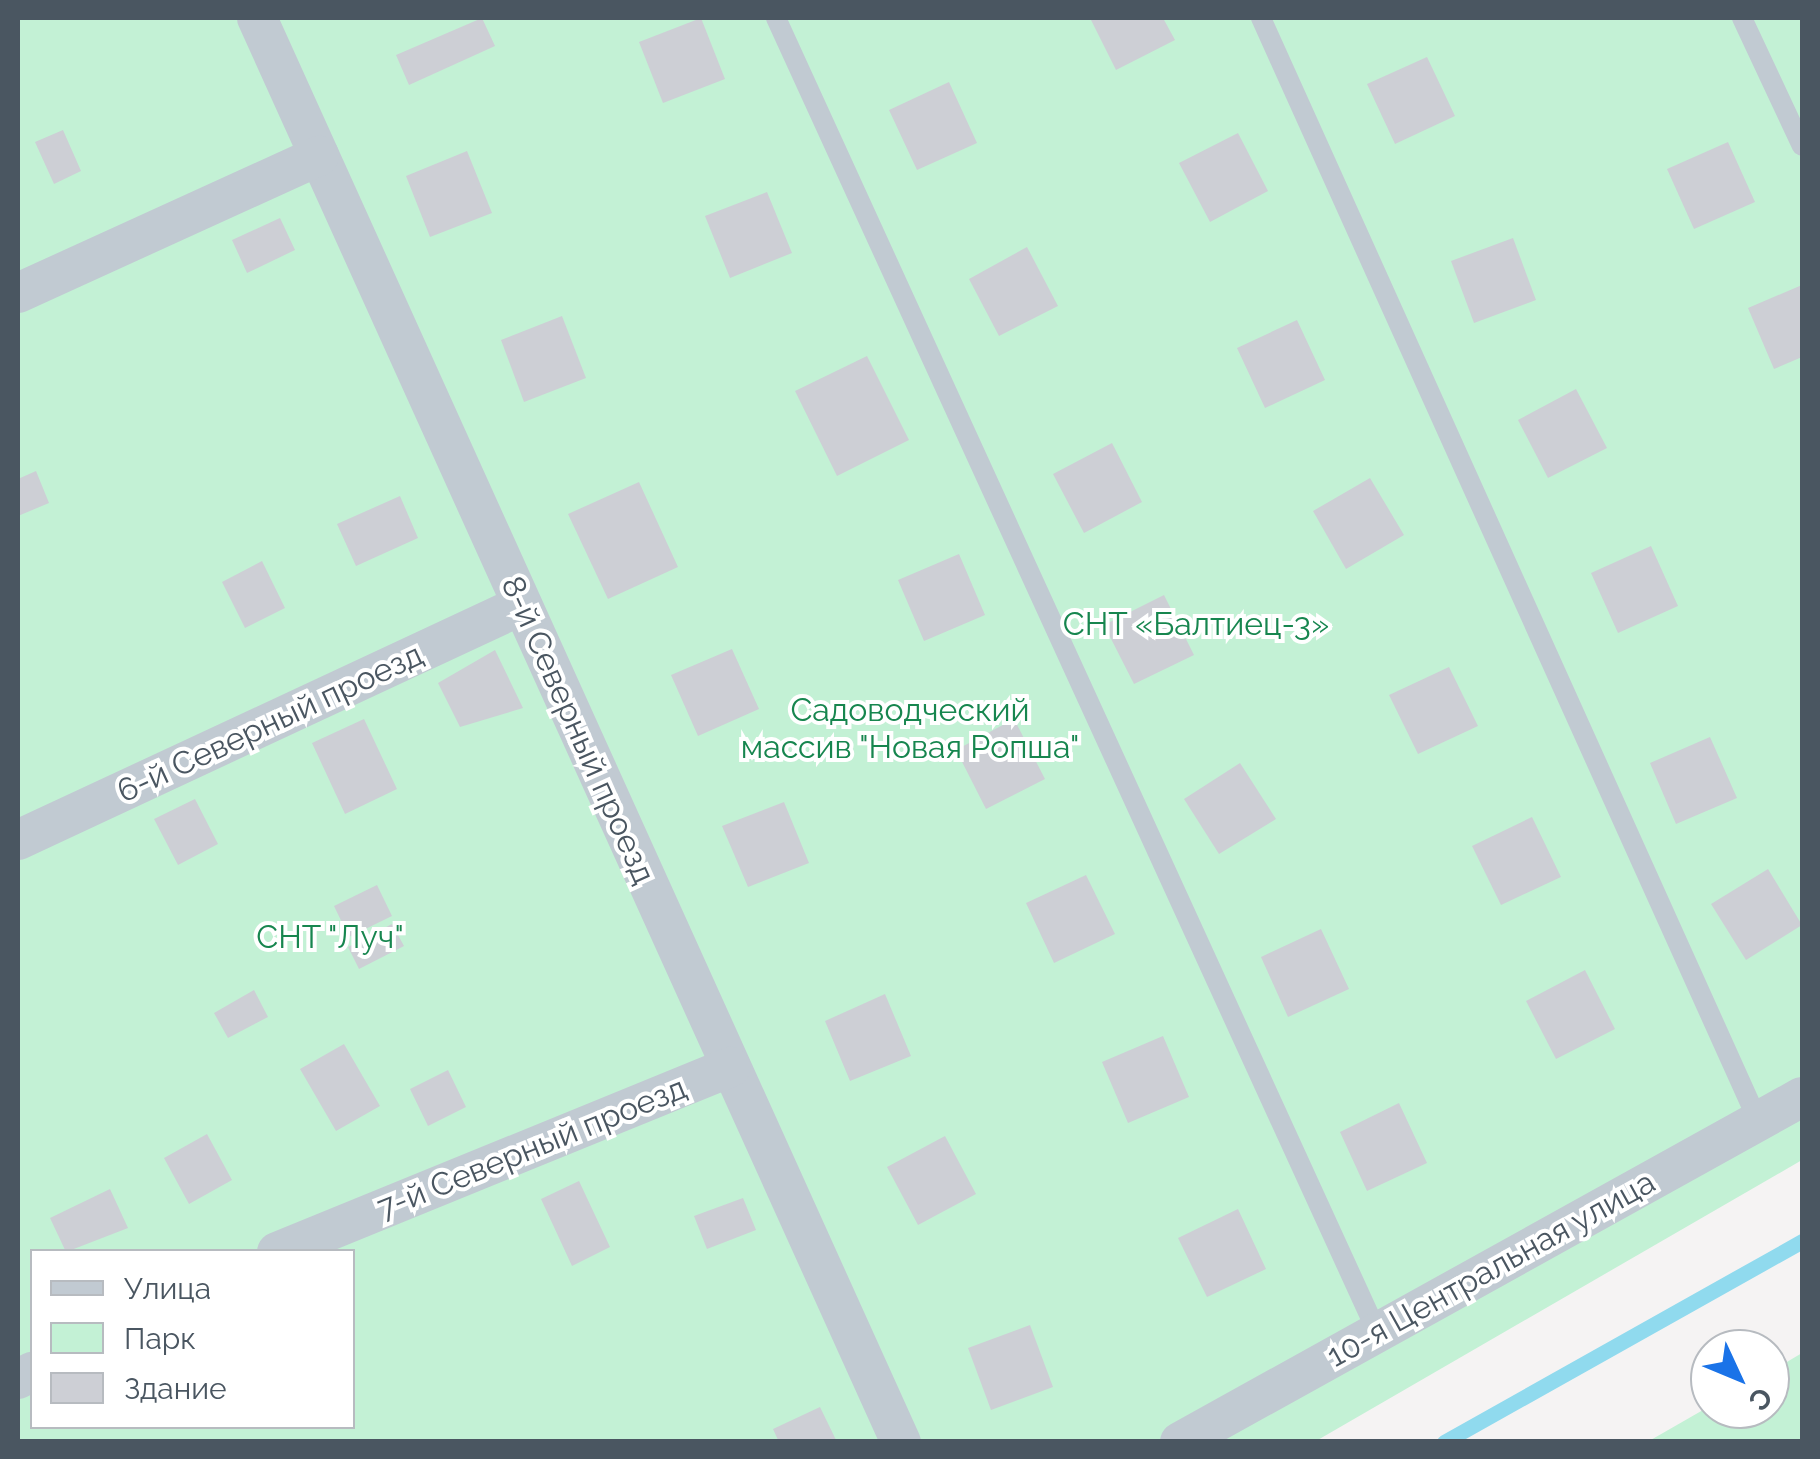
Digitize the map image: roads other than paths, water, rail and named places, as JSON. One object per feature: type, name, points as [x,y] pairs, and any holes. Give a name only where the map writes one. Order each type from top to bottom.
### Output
[{"type":"street","name":"8-й Северный проезд","points":[[256,18],[900,1442]]},
{"type":"street","points":[[18,294],[319,156]]},
{"type":"street","name":"6-й Северный проезд","points":[[18,840],[522,605]]},
{"type":"street","name":"7-й Северный проезд","points":[[284,1249],[731,1067]]},
{"type":"street","name":"10-я Центральная улица","points":[[1180,1442],[1802,1097]]},
{"type":"lane","points":[[776,18],[1378,1332]]},
{"type":"lane","points":[[1261,18],[1758,1122]]},
{"type":"lane","points":[[1742,18],[1802,146]]},
{"type":"waterway","points":[[1444,1442],[1802,1241]]},
{"type":"park label","name":"СНТ «Балтиец-3»","points":[[1196,624]]},
{"type":"park label","name":"Садоводческий массив \"Новая Ропша\"","points":[[910,730]]},
{"type":"park label","name":"СНТ \"Луч\"","points":[[330,937]]}]
